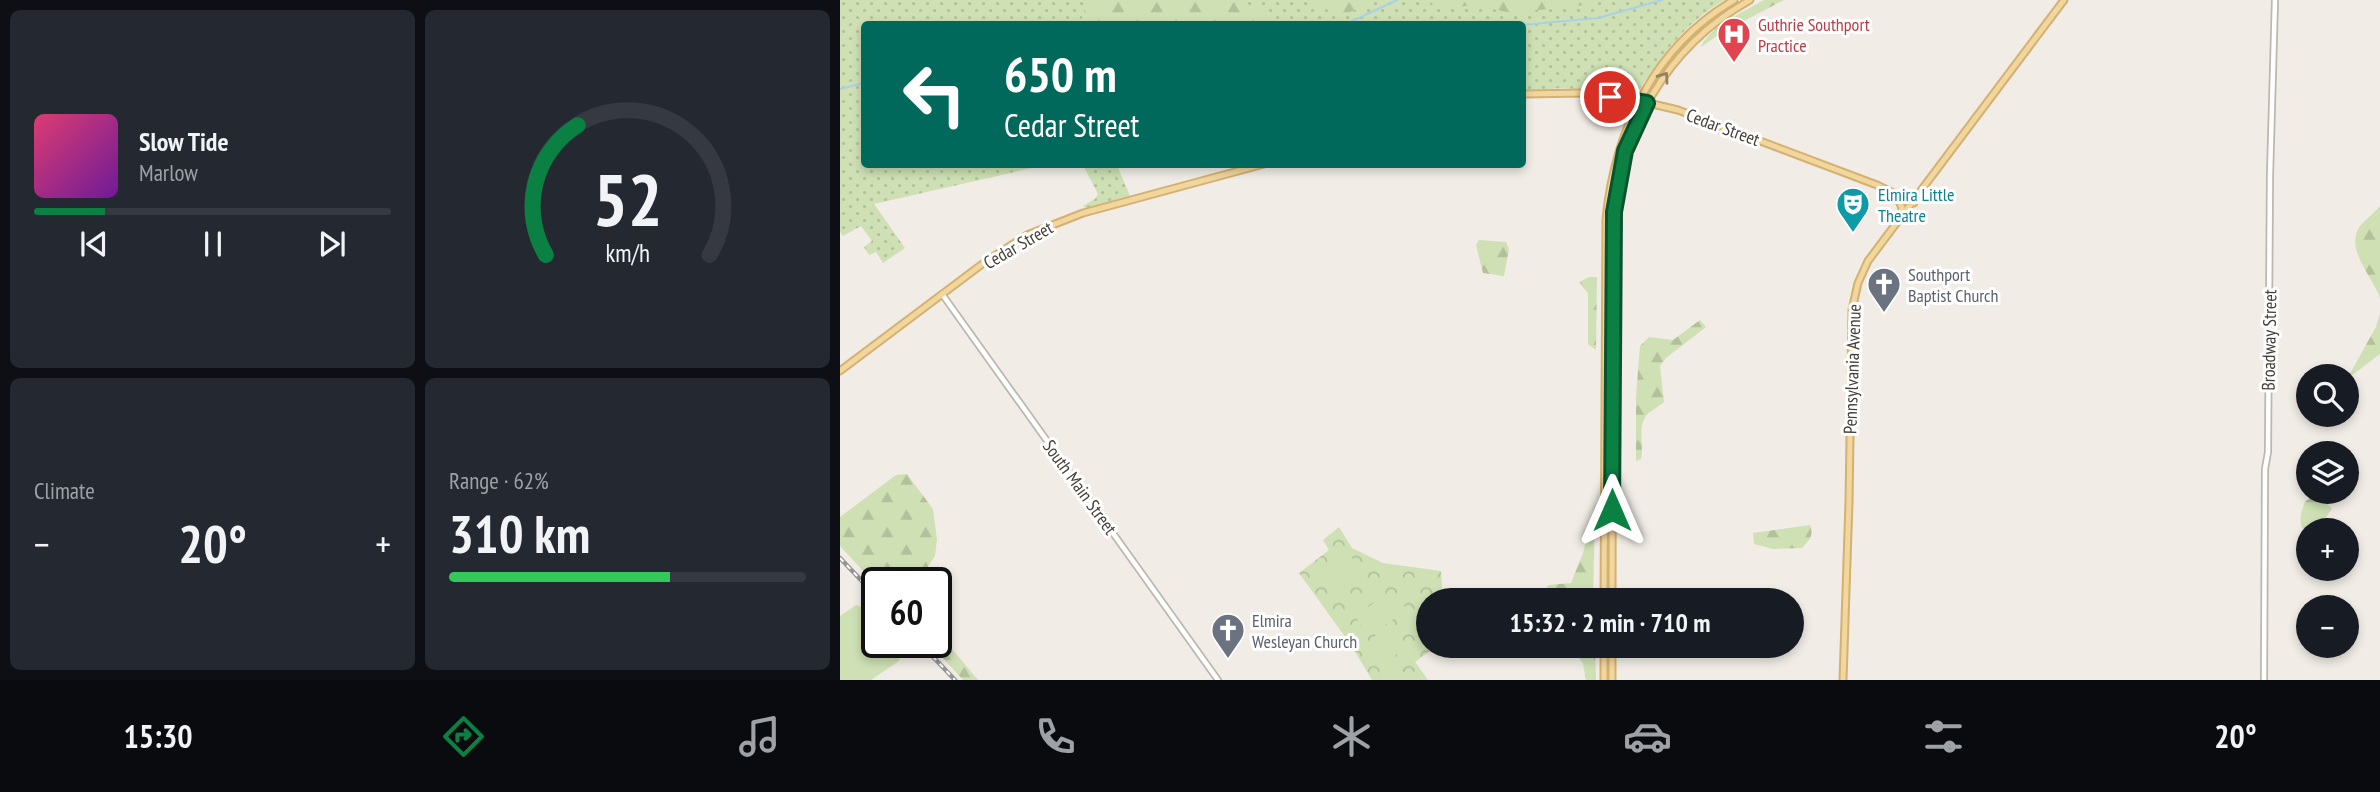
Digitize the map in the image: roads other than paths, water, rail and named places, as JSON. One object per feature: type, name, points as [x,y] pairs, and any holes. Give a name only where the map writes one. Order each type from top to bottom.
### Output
[{"type":"main road","points":[[1604,588],[1606,219],[1614,164],[1662,65],[1682,41],[1705,20],[1734,0]]},
{"type":"main road","points":[[1612,588],[1613,226],[1615,196],[1623,159],[1643,102],[1667,71],[1688,47],[1721,18],[1750,0]]},
{"type":"main road","name":"Pennsylvania Avenue","points":[[1843,680],[1853,301],[1868,261],[2064,0]]},
{"type":"main road","name":"Cedar Street","points":[[1526,94],[1582,93],[1678,110],[1914,203]]},
{"type":"main road","name":"Cedar Street","points":[[840,371],[985,262],[1027,235],[1083,213],[1249,168]]},
{"type":"main road","points":[[1896,194],[1902,208],[1900,220]]},
{"type":"main road","points":[[1604,658],[1604,680]]},
{"type":"main road","points":[[1612,658],[1612,680]]},
{"type":"street","name":"Broadway Street","points":[[2264,680],[2270,175],[2275,0]]},
{"type":"street","name":"South Main Street","points":[[942,294],[1218,680]]},
{"type":"waterway","points":[[1352,21],[1397,0]]},
{"type":"waterway","points":[[1526,25],[1598,18],[1662,0]]},
{"type":"waterway","points":[[840,89],[861,84]]},
{"type":"railway","points":[[840,558],[861,580]]},
{"type":"railway","points":[[934,658],[955,680]]},
{"type":"place","name":"Guthrie Southport Practice","points":[[1734,64]]},
{"type":"place","name":"Elmira Little Theatre","points":[[1853,234]]},
{"type":"place","name":"Southport Baptist Church","points":[[1884,314]]},
{"type":"place","name":"Elmira Wesleyan Church","points":[[1228,660]]}]
